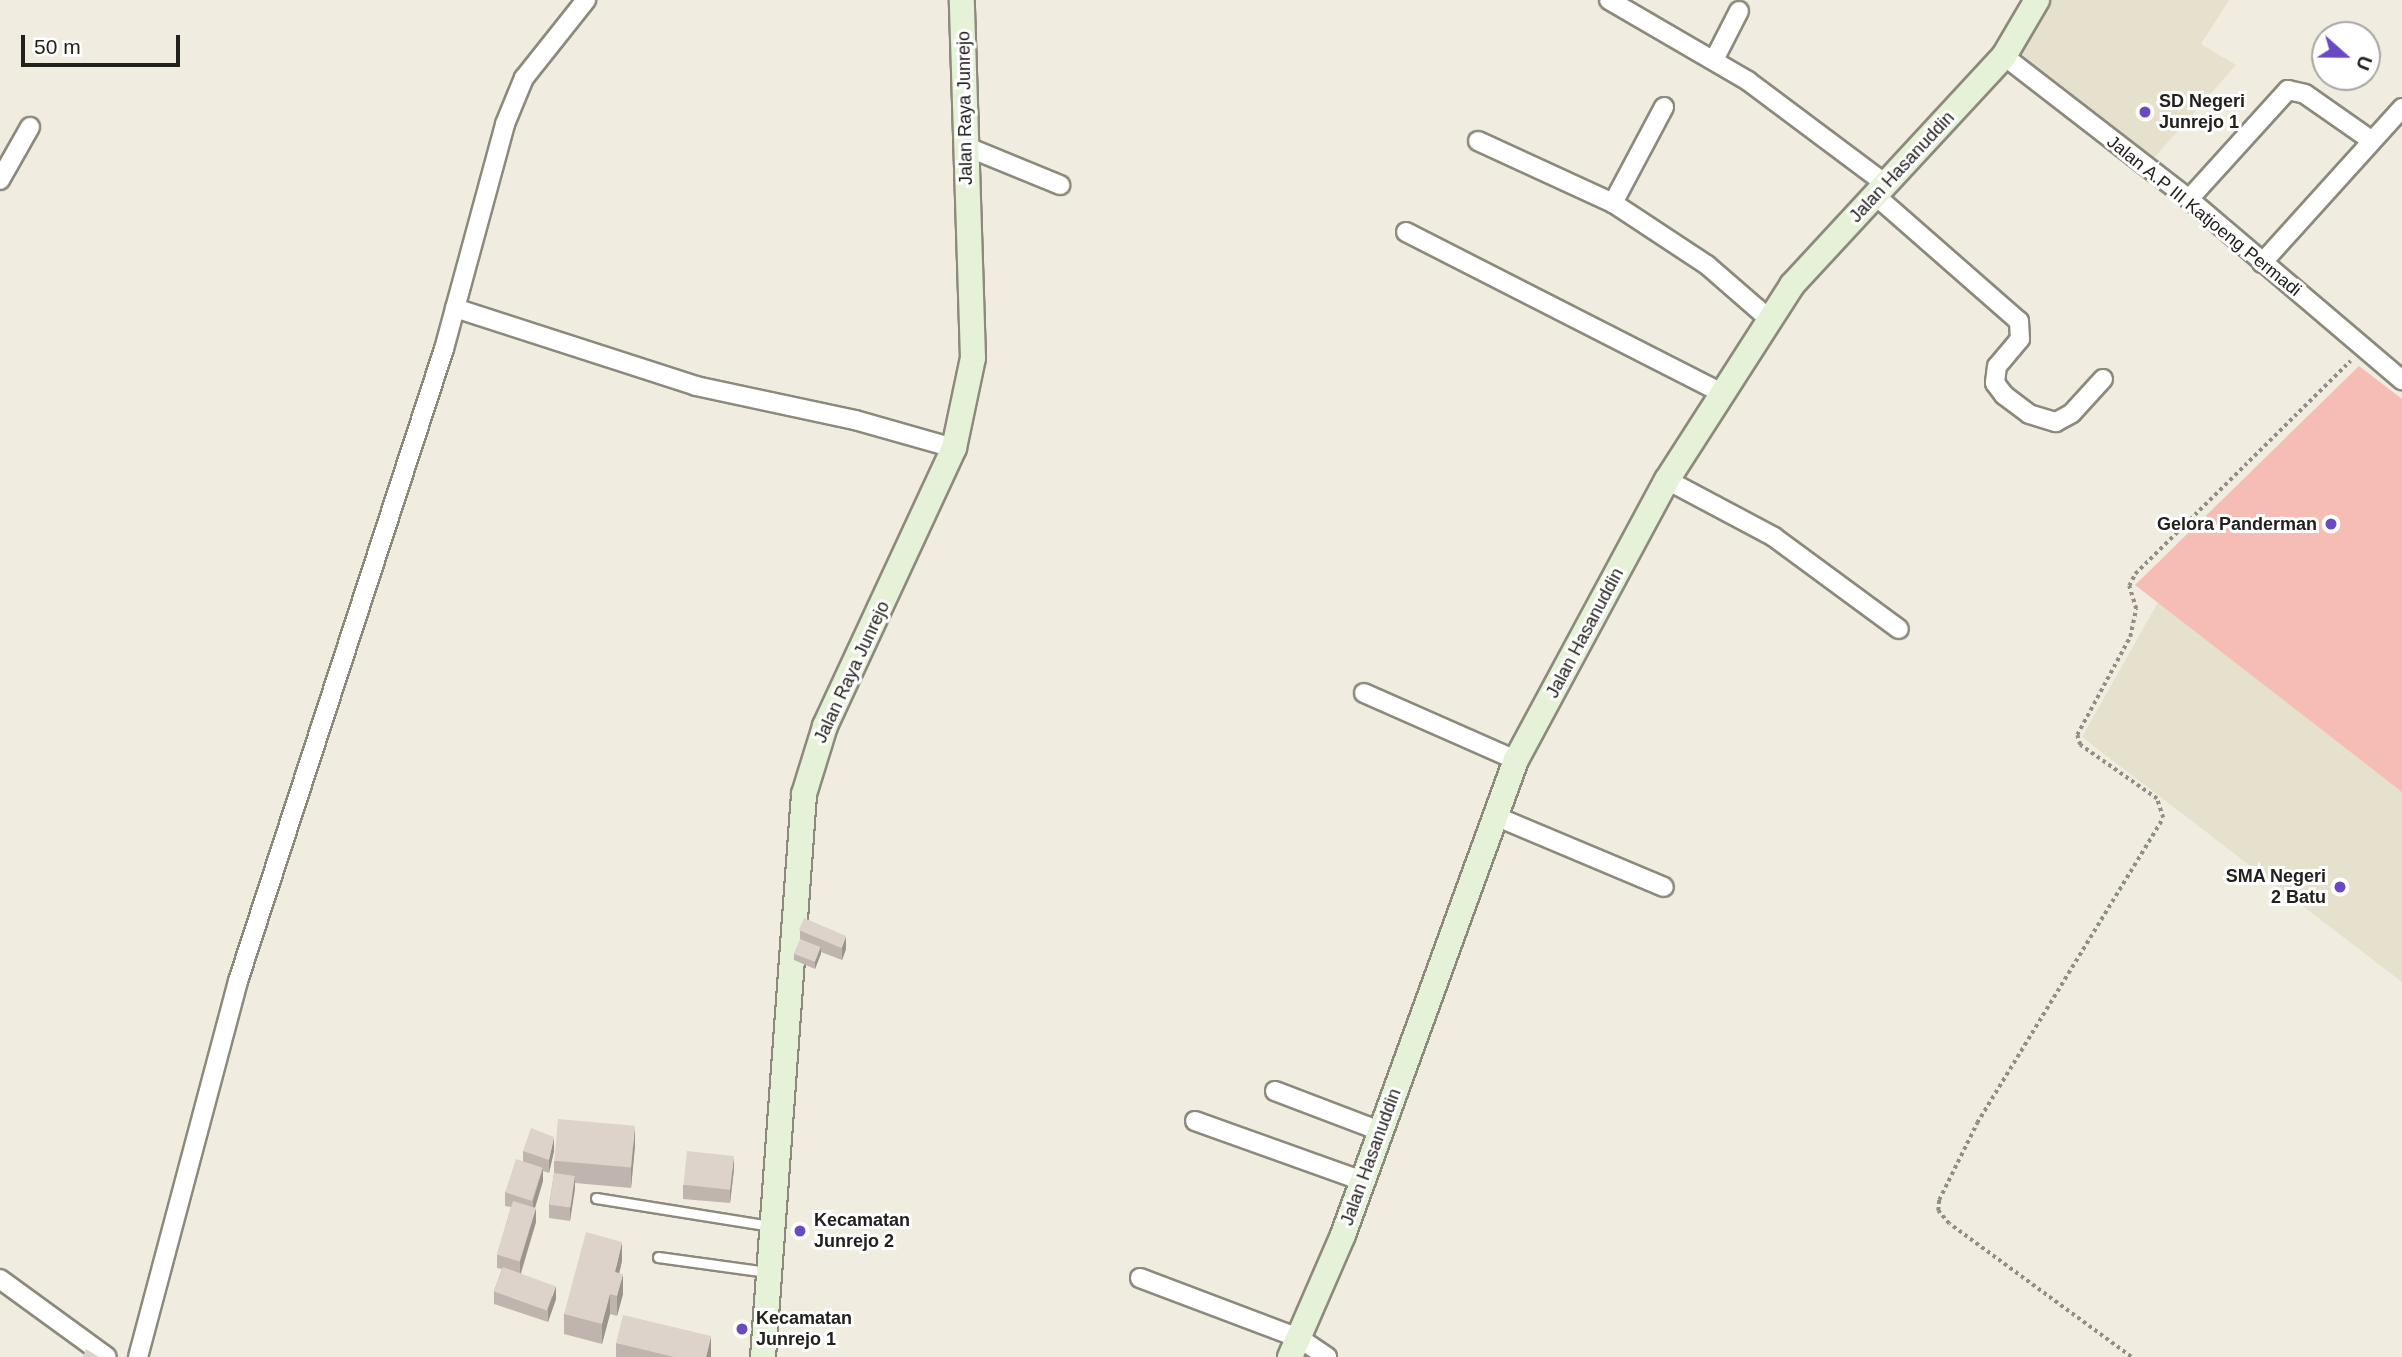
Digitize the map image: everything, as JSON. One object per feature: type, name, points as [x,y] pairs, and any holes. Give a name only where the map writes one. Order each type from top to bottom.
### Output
[{"type":"main road","name":"Jalan Raya Junrejo","points":[[764,1357],[804,794],[825,726],[954,448],[973,358],[962,0]]},
{"type":"main road","name":"Jalan Hasanuddin","points":[[1295,1348],[1363,1181],[1516,760],[1667,480],[1768,318],[1806,269],[1882,191],[2004,56],[2037,0]]},
{"type":"street","points":[[138,1357],[238,981],[455,308],[519,88],[586,0]]},
{"type":"street","points":[[1609,0],[1714,61],[1882,191],[2019,321],[2020,339],[1997,366],[1995,383],[2004,395],[2029,414],[2056,422],[2072,414],[2103,379]]},
{"type":"street","points":[[1714,61],[1739,10]]},
{"type":"street","name":"Jalan A.P III Katjoeng Permadi","points":[[2004,56],[2189,199],[2362,349],[2402,380]]},
{"type":"street","points":[[2189,199],[2288,90],[2315,100],[2371,140]]},
{"type":"street","points":[[1613,203],[1664,107]]},
{"type":"street","points":[[2262,263],[2402,108]]},
{"type":"street","points":[[0,180],[30,127]]},
{"type":"street","points":[[1478,141],[1613,203],[1707,265],[1768,318]]},
{"type":"street","points":[[965,146],[1060,185]]},
{"type":"street","points":[[1405,232],[1722,393]]},
{"type":"street","points":[[455,308],[696,386],[816,411],[954,448]]},
{"type":"street","points":[[1667,480],[1774,537],[1899,629]]},
{"type":"street","points":[[1364,694],[1516,760]]},
{"type":"street","points":[[1494,816],[1664,887]]},
{"type":"street","points":[[1275,1091],[1380,1131]]},
{"type":"street","points":[[1195,1121],[1363,1181]]},
{"type":"street","points":[[1140,1278],[1295,1348],[1327,1357]]},
{"type":"street","points":[[0,1279],[107,1357]]},
{"type":"lane","points":[[596,1198],[774,1227]]},
{"type":"lane","points":[[658,1256],[769,1272]]},
{"type":"path","points":[[2131,1357],[1949,1224],[1938,1211],[1939,1200],[1977,1123],[2163,818],[2157,799],[2080,745],[2077,735],[2133,631],[2136,608],[2129,586],[2135,574],[2362,349]]},
{"type":"shaded area","name":"SD Negeri Junrejo 1","points":[[2049,0],[2229,0],[2201,44],[2236,65],[2154,158],[2022,55],[2023,47]]},
{"type":"shaded area","points":[[2359,366],[2402,399],[2402,792],[2135,585]]},
{"type":"shaded area","name":"SMA Negeri 2 Batu","points":[[2158,602],[2402,792],[2402,982],[2082,737]]},
{"type":"building","points":[[804,918],[846,936],[841,948],[799,930]]},
{"type":"building","points":[[800,939],[821,947],[815,962],[794,954]]},
{"type":"building","points":[[558,1119],[635,1126],[631,1168],[554,1161]]},
{"type":"building","points":[[531,1128],[554,1137],[549,1160],[523,1151]]},
{"type":"building","points":[[687,1151],[734,1156],[730,1190],[683,1185]]},
{"type":"building","points":[[516,1159],[543,1168],[532,1201],[505,1192]]},
{"type":"building","points":[[554,1173],[575,1176],[570,1208],[550,1205]]},
{"type":"building","points":[[513,1201],[536,1208],[520,1262],[497,1255]]},
{"type":"building","points":[[586,1232],[622,1242],[615,1272],[623,1274],[617,1296],[610,1294],[602,1324],[564,1314]]},
{"type":"building","points":[[503,1267],[556,1286],[547,1311],[494,1291]]},
{"type":"building","points":[[623,1315],[711,1336],[706,1357],[674,1357],[616,1343]]},
{"type":"building","points":[[86,1349],[99,1357],[83,1357]]},
{"type":"place","name":"SD Negeri Junrejo 1","points":[[2145,112]]},
{"type":"place","name":"Gelora Panderman","points":[[2331,524]]},
{"type":"place","name":"SMA Negeri 2 Batu","points":[[2340,887]]},
{"type":"place","name":"Kecamatan Junrejo 2","points":[[800,1231]]},
{"type":"place","name":"Kecamatan Junrejo 1","points":[[742,1329]]}]
